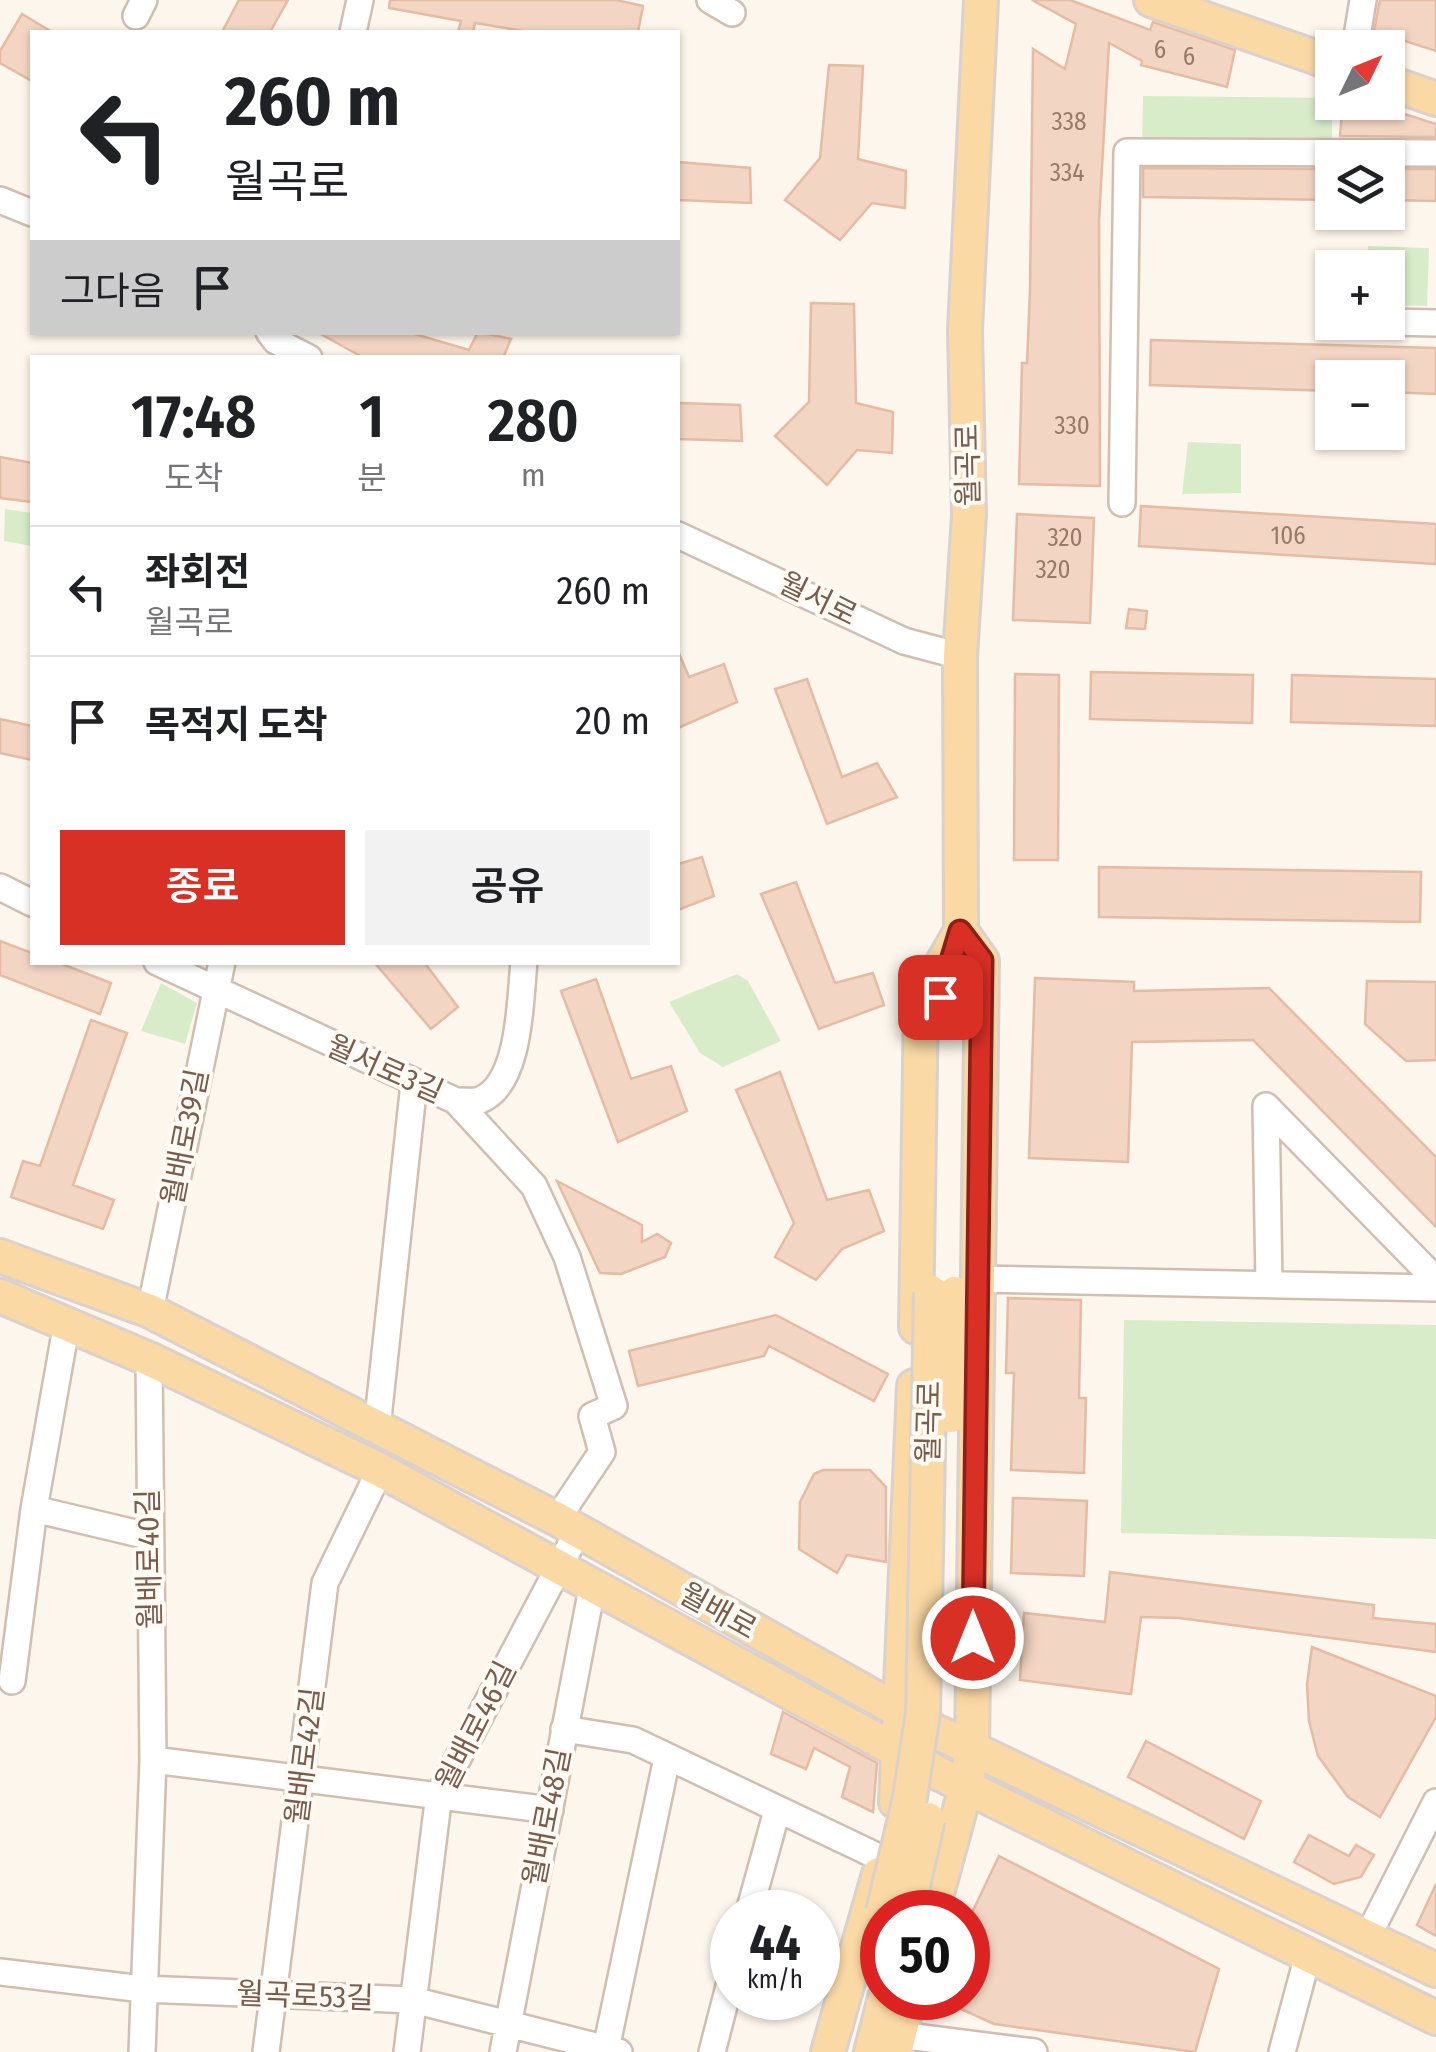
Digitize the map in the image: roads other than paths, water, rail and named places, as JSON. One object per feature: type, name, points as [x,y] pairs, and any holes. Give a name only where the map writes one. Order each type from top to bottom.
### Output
[{"type":"main road","name":"월곡로","points":[[912,1890],[937,1769],[954,1288],[940,997],[960,931],[960,656],[969,515],[965,330],[980,0]]},
{"type":"main road","points":[[1151,0],[1315,57]]},
{"type":"main road","points":[[1405,88],[1436,99]]},
{"type":"main road","points":[[828,2052],[895,1818],[903,1713],[916,1361],[921,1000],[960,931],[982,960],[954,1288],[972,1749],[966,1787],[938,1890]]},
{"type":"main road","name":"월배로","points":[[0,1256],[150,1311],[567,1526],[972,1749],[1436,1970]]},
{"type":"main road","name":"월곡로","points":[[888,1890],[910,1797],[923,1713],[954,1288]]},
{"type":"main road","name":"월배로","points":[[0,1296],[149,1359],[380,1470],[966,1787],[1436,2018]]},
{"type":"main road","name":"월곡로","points":[[847,2052],[860,2002]]},
{"type":"main road","points":[[886,2020],[888,2046]]},
{"type":"main road","points":[[888,2046],[899,2020]]},
{"type":"street","points":[[354,30],[360,0]]},
{"type":"street","points":[[1358,30],[1363,0]]},
{"type":"street","points":[[1122,503],[1127,152],[1436,153]]},
{"type":"street","points":[[0,200],[30,212]]},
{"type":"street","points":[[1405,321],[1435,318]]},
{"type":"street","points":[[275,341],[303,355]]},
{"type":"street","name":"월서로","points":[[680,536],[904,641],[960,656]]},
{"type":"street","points":[[0,887],[30,902]]},
{"type":"street","name":"월서로3길","points":[[163,965],[456,1101],[480,1100],[501,1083],[515,1047],[524,965]]},
{"type":"street","name":"월배로39길","points":[[150,1311],[221,965]]},
{"type":"street","points":[[377,1428],[414,1083]]},
{"type":"street","name":"월배로46길","points":[[407,2052],[439,1794],[560,1566],[567,1526],[602,1452],[592,1416],[614,1406],[567,1257],[534,1186],[456,1101]]},
{"type":"street","points":[[1269,1284],[1266,1106],[1436,1280]]},
{"type":"street","points":[[954,1288],[1269,1284],[1436,1288]]},
{"type":"street","points":[[12,1680],[34,1509],[66,1322]]},
{"type":"street","name":"월배로40길","points":[[142,2052],[153,1760],[149,1359]]},
{"type":"street","name":"월배로42길","points":[[266,2052],[325,1583],[380,1470]]},
{"type":"street","points":[[34,1509],[148,1536]]},
{"type":"street","name":"월배로48길","points":[[503,2052],[592,1582]]},
{"type":"street","points":[[564,1729],[633,1740],[883,1859]]},
{"type":"street","name":"월곡로53길","points":[[0,1972],[143,1990],[413,2000],[612,2050],[667,1758]]},
{"type":"street","points":[[153,1760],[550,1810]]},
{"type":"street","points":[[1368,1936],[1436,1802]]},
{"type":"street","points":[[756,1890],[777,1811]]},
{"type":"street","points":[[1282,2052],[1308,1954]]},
{"type":"street","points":[[712,2052],[720,2020]]},
{"type":"street","points":[[888,2046],[1029,2052]]}]
